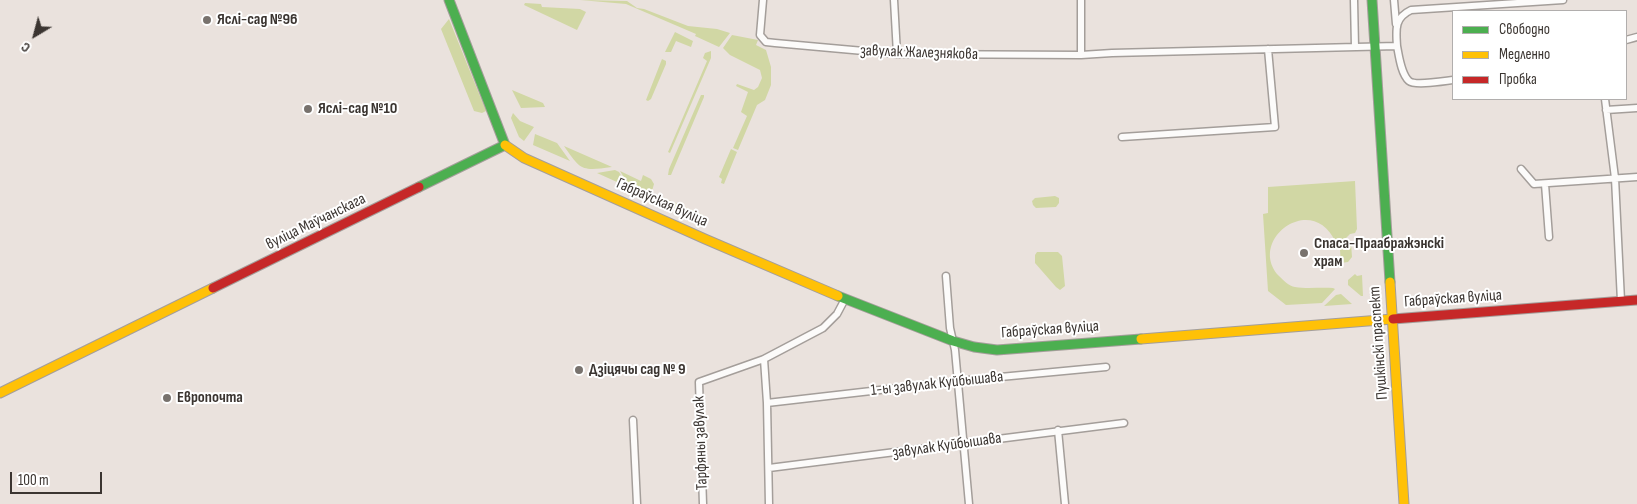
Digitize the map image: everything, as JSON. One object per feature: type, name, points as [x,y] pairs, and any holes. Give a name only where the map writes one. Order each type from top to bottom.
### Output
[{"type":"main road","points":[[449,0],[505,145]]},
{"type":"main road","name":"Пушкінскі праспект","points":[[1372,0],[1404,504]]},
{"type":"main road","name":"Габраўская вуліца","points":[[505,145],[524,158],[705,239],[845,299],[953,341],[974,347],[997,350],[1637,300]]},
{"type":"main road","name":"вуліца Маўчанскага","points":[[0,393],[505,145]]},
{"type":"street","name":"завулак Жалезнякова","points":[[763,0],[760,36],[766,42],[897,54],[1081,55],[1397,46]]},
{"type":"street","points":[[894,0],[897,54]]},
{"type":"street","points":[[1081,0],[1081,55]]},
{"type":"street","points":[[1354,0],[1355,47]]},
{"type":"street","points":[[1394,0],[1397,46],[1404,74],[1408,81],[1415,83],[1452,80]]},
{"type":"street","points":[[1396,24],[1405,13],[1411,10],[1563,0]]},
{"type":"street","points":[[1122,138],[1275,127],[1268,50]]},
{"type":"street","points":[[1605,100],[1615,178],[1621,301]]},
{"type":"street","points":[[1606,110],[1637,108]]},
{"type":"street","points":[[1521,169],[1534,184],[1637,177]]},
{"type":"street","points":[[1545,184],[1549,238]]},
{"type":"street","points":[[946,276],[969,504]]},
{"type":"street","points":[[770,504],[764,359],[823,328],[837,314],[845,299]]},
{"type":"street","name":"Тарфяны завулак","points":[[703,504],[699,382],[764,359]]},
{"type":"street","name":"1-ы завулак Куйбышава","points":[[767,403],[958,381],[1106,367]]},
{"type":"street","points":[[634,420],[637,504]]},
{"type":"street","name":"завулак Куйбышава","points":[[769,468],[1124,423]]},
{"type":"street","points":[[1058,430],[1065,504]]},
{"type":"green space","points":[[580,0],[627,1],[637,8],[688,26],[717,29],[730,33],[719,47],[695,36],[696,34],[626,4]]},
{"type":"green space","points":[[525,3],[541,4],[542,7],[580,9],[586,12],[577,30],[524,5]]},
{"type":"green space","points":[[449,19],[486,111],[482,113],[474,111],[441,29]]},
{"type":"green space","points":[[675,32],[693,41],[691,47],[676,41],[671,52],[665,52]]},
{"type":"green space","points":[[732,35],[758,40],[756,45],[766,50],[771,67],[771,85],[765,100],[757,105],[738,150],[733,148],[747,116],[741,112],[748,92],[736,86],[737,84],[754,90],[758,87],[762,78],[760,70],[730,55],[723,48]]},
{"type":"green space","points":[[711,51],[711,58],[670,153],[668,152],[707,61],[703,58],[705,53]]},
{"type":"green space","points":[[662,59],[666,61],[666,64],[651,99],[648,101],[646,100]]},
{"type":"green space","points":[[512,90],[543,103],[545,107],[521,108]]},
{"type":"green space","points":[[701,95],[704,95],[704,97],[671,175],[668,175],[669,169]]},
{"type":"green space","points":[[513,113],[520,121],[534,127],[524,141],[519,137],[511,118]]},
{"type":"green space","points":[[535,134],[557,143],[570,161],[533,145]]},
{"type":"green space","points":[[564,146],[612,167],[588,169],[583,167],[574,160]]},
{"type":"green space","points":[[731,149],[737,152],[724,184],[721,183],[722,179],[719,177]]},
{"type":"green space","points":[[615,170],[619,172],[628,187],[597,173]]},
{"type":"green space","points":[[620,171],[641,181],[643,175],[651,179],[654,184],[652,191],[647,196],[631,189]]},
{"type":"green space","points":[[1355,181],[1357,229],[1355,233],[1350,234],[1341,243],[1336,243],[1326,228],[1313,221],[1299,221],[1286,226],[1276,236],[1271,248],[1271,262],[1282,279],[1295,287],[1335,289],[1322,303],[1286,305],[1268,291],[1263,214],[1268,213],[1268,187]]},
{"type":"green space","points":[[1055,196],[1059,198],[1059,203],[1056,207],[1036,208],[1033,205],[1032,201],[1035,198]]},
{"type":"green space","points":[[662,197],[703,215],[705,222],[663,204]]},
{"type":"green space","points":[[1346,243],[1351,243],[1352,257],[1348,262],[1341,263],[1340,250]]},
{"type":"green space","points":[[1037,252],[1058,252],[1062,256],[1065,286],[1060,290],[1035,263]]},
{"type":"green space","points":[[1355,274],[1357,276],[1362,275],[1363,296],[1348,285],[1348,280]]},
{"type":"green space","points":[[1341,294],[1352,304],[1324,306],[1336,295]]},
{"type":"traffic: fast","points":[[419,187],[505,145],[449,0]]},
{"type":"traffic: fast","points":[[1372,0],[1390,282]]},
{"type":"traffic: fast","points":[[838,296],[953,341],[974,347],[997,350],[1141,339]]},
{"type":"traffic: slow","points":[[505,145],[524,158],[838,296]]},
{"type":"traffic: slow","points":[[1390,282],[1404,504]]},
{"type":"traffic: slow","points":[[0,393],[213,288]]},
{"type":"traffic: slow","points":[[1141,339],[1393,319]]},
{"type":"traffic: jam","points":[[213,288],[419,187]]},
{"type":"traffic: jam","points":[[1393,319],[1637,300]]},
{"type":"place","name":"Яслі-сад №96","points":[[207,20]]},
{"type":"place","name":"Яслі-сад №10","points":[[308,109]]},
{"type":"place","name":"Спаса-Праабражэнскі храм","points":[[1304,253]]},
{"type":"place","name":"Дзіцячы сад № 9","points":[[579,370]]},
{"type":"place","name":"Европочта","points":[[167,398]]}]
